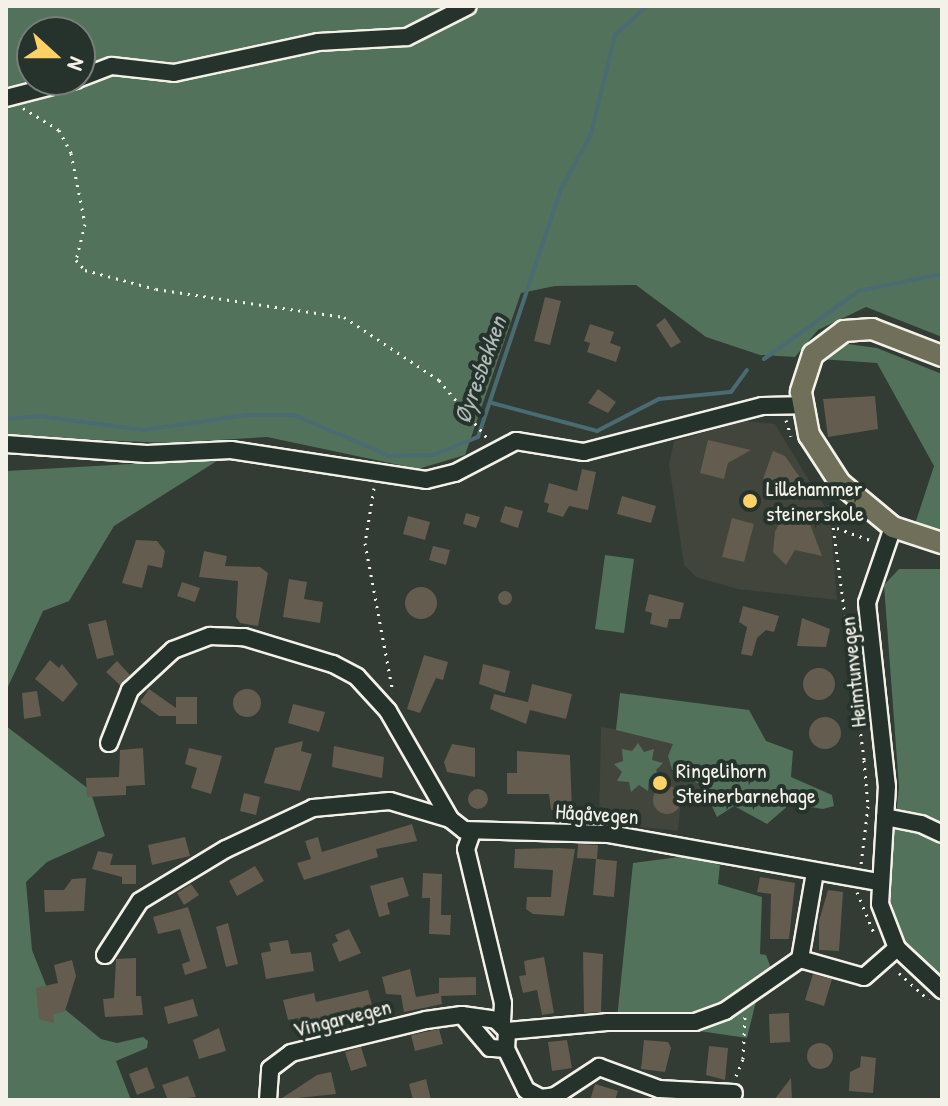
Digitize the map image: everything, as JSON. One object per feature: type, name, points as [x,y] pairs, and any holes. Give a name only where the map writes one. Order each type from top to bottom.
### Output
[{"type":"main road","points":[[942,356],[872,329],[844,331],[813,354],[792,405],[828,469],[893,527],[942,543]]},
{"type":"street","points":[[96,72],[112,66],[174,73],[318,42],[407,37],[468,6]]},
{"type":"street","points":[[6,444],[147,454],[231,450],[377,476],[444,477],[495,448],[526,441],[584,452],[733,413],[792,405]]},
{"type":"street","name":"Heimtunvegen","points":[[893,527],[867,603],[887,786],[879,882],[891,951],[936,996]]},
{"type":"street","name":"Hågåvegen","points":[[109,743],[122,704],[143,676],[173,650],[210,636],[259,640],[346,669],[388,711],[450,819],[472,832],[609,834],[857,881],[879,882]]},
{"type":"street","points":[[105,955],[140,901],[226,849],[313,808],[390,801],[450,819]]},
{"type":"street","points":[[885,817],[942,834]]},
{"type":"street","points":[[472,832],[466,849],[503,1003],[506,1049],[526,1090],[541,1098],[555,1096],[599,1067],[648,1087],[734,1093]]},
{"type":"street","points":[[815,872],[800,959],[864,977],[891,951]]},
{"type":"street","name":"Vingarvegen","points":[[268,1100],[270,1069],[291,1053],[462,1015],[505,1028],[607,1022],[695,1022],[725,1011],[800,959]]},
{"type":"street","points":[[462,1015],[490,1048],[506,1049]]},
{"type":"path","points":[[11,102],[59,130],[71,153],[85,224],[76,260],[85,270],[156,289],[344,317],[439,380],[495,448]]},
{"type":"path","points":[[792,405],[794,443]]},
{"type":"path","points":[[377,476],[365,543],[375,613],[394,677],[388,711]]},
{"type":"path","points":[[825,489],[836,520],[868,806],[857,881],[858,900],[891,951],[936,996]]},
{"type":"path","points":[[736,1076],[742,1070],[746,1015],[753,991]]},
{"type":"shaded area","name":"Lillehammer steinerskole","points":[[745,421],[775,424],[830,515],[837,600],[737,589],[696,577],[684,565],[669,465],[674,441]]},
{"type":"shaded area","name":"Ringelihorn Steinerbarnehage","points":[[601,727],[682,740],[719,794],[682,789],[678,831],[599,822]]},
{"type":"green space","points":[[6,6],[942,6],[942,337],[866,307],[818,330],[795,357],[760,355],[706,337],[636,285],[555,286],[521,293],[465,455],[418,469],[267,437],[167,443],[6,436]]},
{"type":"green space","points":[[848,344],[877,348],[942,374],[942,531],[915,524],[934,466],[877,363],[819,359]]},
{"type":"green space","points":[[220,459],[114,526],[69,601],[43,611],[6,691],[6,471]]},
{"type":"green space","points":[[605,555],[634,559],[624,633],[595,629]]},
{"type":"green space","points":[[899,569],[942,569],[942,982],[903,941],[888,892],[899,787],[884,585]]},
{"type":"green space","points":[[620,693],[749,710],[766,741],[793,751],[791,777],[832,795],[834,806],[823,809],[790,804],[767,824],[734,806],[717,817],[702,785],[673,773],[668,756],[673,744],[616,730]]},
{"type":"green space","points":[[6,726],[90,790],[105,836],[47,862],[26,882],[32,950],[51,998],[101,1039],[117,1043],[143,1037],[148,1041],[147,1048],[116,1061],[131,1100],[6,1100]]},
{"type":"green space","points":[[638,743],[644,752],[654,749],[652,760],[663,763],[656,770],[661,780],[649,779],[648,791],[639,785],[631,792],[629,782],[617,781],[622,772],[614,764],[623,761],[622,749],[632,751]]},
{"type":"green space","points":[[687,856],[720,865],[718,884],[762,897],[760,954],[766,955],[772,971],[758,993],[747,1038],[617,1019],[633,863]]},
{"type":"building","points":[[545,297],[561,301],[550,345],[534,341]]},
{"type":"building","points":[[665,318],[681,342],[671,348],[656,325]]},
{"type":"building","points":[[590,324],[614,332],[610,343],[621,347],[616,362],[587,352],[590,343],[584,341]]},
{"type":"building","points":[[598,389],[616,402],[608,413],[588,403]]},
{"type":"building","points":[[875,396],[878,429],[828,437],[823,399]]},
{"type":"building","points":[[708,440],[751,450],[728,463],[724,479],[700,473]]},
{"type":"building","points":[[773,451],[785,456],[806,486],[792,501],[763,479]]},
{"type":"building","points":[[582,469],[596,472],[588,510],[569,506],[563,517],[547,512],[549,504],[544,502],[549,483],[577,491]]},
{"type":"building","points":[[622,496],[656,506],[651,523],[617,514]]},
{"type":"building","points":[[505,506],[523,511],[518,528],[500,522]]},
{"type":"building","points":[[805,511],[822,556],[795,550],[786,565],[773,552],[775,532],[784,512]]},
{"type":"building","points":[[466,513],[480,517],[476,528],[463,524]]},
{"type":"building","points":[[408,516],[430,522],[425,540],[403,534]]},
{"type":"building","points":[[732,518],[754,524],[744,562],[722,557]]},
{"type":"building","points":[[136,540],[157,541],[165,551],[162,568],[148,565],[142,588],[122,583]]},
{"type":"building","points":[[433,546],[450,550],[446,565],[429,560]]},
{"type":"building","points":[[204,551],[227,556],[225,566],[260,567],[268,573],[258,626],[240,623],[236,617],[238,581],[199,577]]},
{"type":"building","points":[[289,579],[307,582],[304,599],[323,602],[320,623],[283,617]]},
{"type":"building","points":[[182,582],[200,588],[195,602],[177,596]]},
{"type":"building","points":[[421,587],[432,592],[437,603],[432,614],[421,619],[410,614],[405,603],[410,592]]},
{"type":"building","points":[[505,591],[512,598],[505,605],[498,598]]},
{"type":"building","points":[[649,594],[684,603],[680,619],[669,619],[667,628],[650,624],[652,613],[645,611]]},
{"type":"building","points":[[743,606],[779,616],[774,632],[766,630],[757,638],[752,656],[741,654],[747,627],[739,622]]},
{"type":"building","points":[[802,618],[830,629],[826,647],[797,646]]},
{"type":"building","points":[[106,620],[114,655],[97,659],[88,624]]},
{"type":"building","points":[[424,655],[448,662],[443,680],[436,678],[420,713],[407,709]]},
{"type":"building","points":[[50,660],[59,668],[62,664],[78,684],[63,702],[35,679]]},
{"type":"building","points":[[117,661],[130,675],[120,685],[106,672]]},
{"type":"building","points":[[483,664],[510,671],[505,693],[479,684]]},
{"type":"building","points":[[819,668],[830,673],[835,684],[830,695],[819,700],[808,695],[803,684],[808,673]]},
{"type":"building","points":[[532,684],[572,694],[566,719],[530,710],[526,724],[490,709],[494,694],[528,702]]},
{"type":"building","points":[[149,689],[176,708],[176,697],[197,697],[197,724],[176,724],[176,716],[159,716],[140,702]]},
{"type":"building","points":[[247,689],[257,693],[261,703],[257,713],[247,717],[237,713],[233,703],[237,693]]},
{"type":"building","points":[[37,691],[41,716],[24,719],[22,693]]},
{"type":"building","points":[[293,704],[325,712],[319,732],[288,723]]},
{"type":"building","points":[[825,717],[836,722],[841,733],[836,744],[825,749],[814,744],[809,733],[814,722]]},
{"type":"building","points":[[303,741],[301,751],[312,754],[300,791],[264,783],[275,748]]},
{"type":"building","points":[[452,744],[475,748],[475,777],[447,772],[444,762]]},
{"type":"building","points":[[334,746],[384,757],[382,778],[332,767]]},
{"type":"building","points":[[143,748],[145,785],[126,786],[126,795],[87,797],[86,778],[119,777],[120,750]]},
{"type":"building","points":[[189,748],[222,756],[211,794],[191,788],[197,768],[185,764]]},
{"type":"building","points":[[517,751],[570,755],[572,810],[551,810],[549,794],[507,794],[507,773],[517,773]]},
{"type":"building","points":[[667,786],[677,790],[681,800],[677,810],[667,814],[657,810],[653,800],[657,790]]},
{"type":"building","points":[[478,789],[485,792],[488,799],[485,806],[478,809],[471,806],[468,799],[471,792]]},
{"type":"building","points":[[244,793],[260,797],[256,815],[240,811]]},
{"type":"building","points":[[412,824],[417,841],[376,849],[378,857],[304,880],[297,863],[311,859],[305,841],[318,837],[322,852]]},
{"type":"building","points":[[185,837],[190,856],[152,865],[148,845]]},
{"type":"building","points":[[578,844],[598,845],[597,859],[617,861],[614,897],[593,895],[596,859],[577,858]]},
{"type":"building","points":[[515,849],[575,849],[564,916],[533,914],[526,909],[527,897],[551,897],[553,870],[514,868]]},
{"type":"building","points":[[98,851],[113,854],[110,865],[136,865],[136,884],[122,884],[122,877],[92,869]]},
{"type":"building","points":[[255,866],[264,881],[237,896],[229,881]]},
{"type":"building","points":[[423,873],[442,874],[441,915],[451,915],[450,935],[429,934],[430,898],[422,898]]},
{"type":"building","points":[[403,877],[409,896],[387,903],[390,914],[379,917],[370,886]]},
{"type":"building","points":[[760,877],[795,883],[789,939],[770,939],[771,894],[757,892]]},
{"type":"building","points":[[86,878],[84,911],[45,912],[44,890],[64,890],[72,879]]},
{"type":"building","points":[[191,884],[199,895],[184,905],[177,893]]},
{"type":"building","points":[[828,890],[843,892],[839,951],[819,950],[819,921]]},
{"type":"building","points":[[188,907],[207,968],[185,975],[182,964],[190,961],[180,929],[158,934],[153,917]]},
{"type":"building","points":[[228,923],[238,964],[226,967],[216,927]]},
{"type":"building","points":[[349,929],[361,953],[339,962],[332,944],[338,941],[335,935]]},
{"type":"building","points":[[288,940],[291,954],[311,952],[314,971],[266,979],[261,953],[271,951],[269,943]]},
{"type":"building","points":[[583,952],[603,954],[601,1012],[584,1013]]},
{"type":"building","points":[[544,957],[554,1013],[542,1015],[537,990],[523,993],[519,976],[526,975],[524,961]]},
{"type":"building","points":[[136,958],[136,996],[141,996],[143,1015],[105,1017],[103,999],[114,998],[116,959]]},
{"type":"building","points":[[72,960],[76,976],[65,1011],[53,1015],[54,1023],[39,1019],[36,988],[58,983],[54,965]]},
{"type":"building","points":[[410,969],[416,997],[439,993],[439,978],[476,977],[476,995],[441,996],[442,1004],[404,1012],[401,995],[386,994],[382,977]]},
{"type":"building","points":[[813,974],[832,979],[824,1006],[805,1000]]},
{"type":"building","points":[[368,990],[373,1009],[364,1011],[367,1023],[356,1026],[353,1014],[316,1023],[318,1031],[302,1035],[298,1018],[288,1020],[283,1000],[314,993],[316,1002]]},
{"type":"building","points":[[193,999],[198,1016],[168,1024],[164,1007]]},
{"type":"building","points":[[789,1013],[790,1042],[770,1043],[769,1014]]},
{"type":"building","points":[[219,1028],[226,1051],[199,1059],[193,1040]]},
{"type":"building","points":[[439,1029],[443,1044],[415,1051],[411,1035]]},
{"type":"building","points":[[567,1040],[572,1068],[552,1071],[548,1042]]},
{"type":"building","points":[[644,1040],[668,1042],[671,1048],[665,1072],[641,1069]]},
{"type":"building","points":[[820,1043],[829,1047],[833,1056],[829,1065],[820,1069],[811,1065],[807,1056],[811,1047]]},
{"type":"building","points":[[709,1046],[728,1048],[725,1080],[706,1075]]},
{"type":"building","points":[[361,1047],[367,1066],[351,1071],[345,1052]]},
{"type":"building","points":[[861,1056],[876,1058],[873,1093],[849,1091],[850,1072],[860,1067]]},
{"type":"building","points":[[147,1067],[155,1088],[137,1095],[129,1074]]},
{"type":"building","points":[[331,1072],[336,1094],[279,1100],[317,1075]]},
{"type":"building","points":[[188,1076],[196,1097],[168,1100],[162,1085]]},
{"type":"building","points":[[791,1078],[792,1100],[774,1100]]},
{"type":"building","points":[[426,1079],[431,1100],[413,1100],[409,1084]]},
{"type":"building","points":[[595,1084],[618,1091],[615,1100],[590,1100]]},
{"type":"waterway","name":"Øyresbekken","points":[[6,419],[38,416],[144,430],[247,415],[294,415],[390,456],[433,455],[478,437],[561,189],[591,134],[615,35],[647,6]]},
{"type":"waterway","points":[[764,359],[859,291],[942,274]]},
{"type":"waterway","points":[[492,403],[597,431],[659,399],[731,392],[747,370]]},
{"type":"place","name":"Lillehammer steinerskole","points":[[750,501]]},
{"type":"place","name":"Ringelihorn Steinerbarnehage","points":[[660,783]]}]
